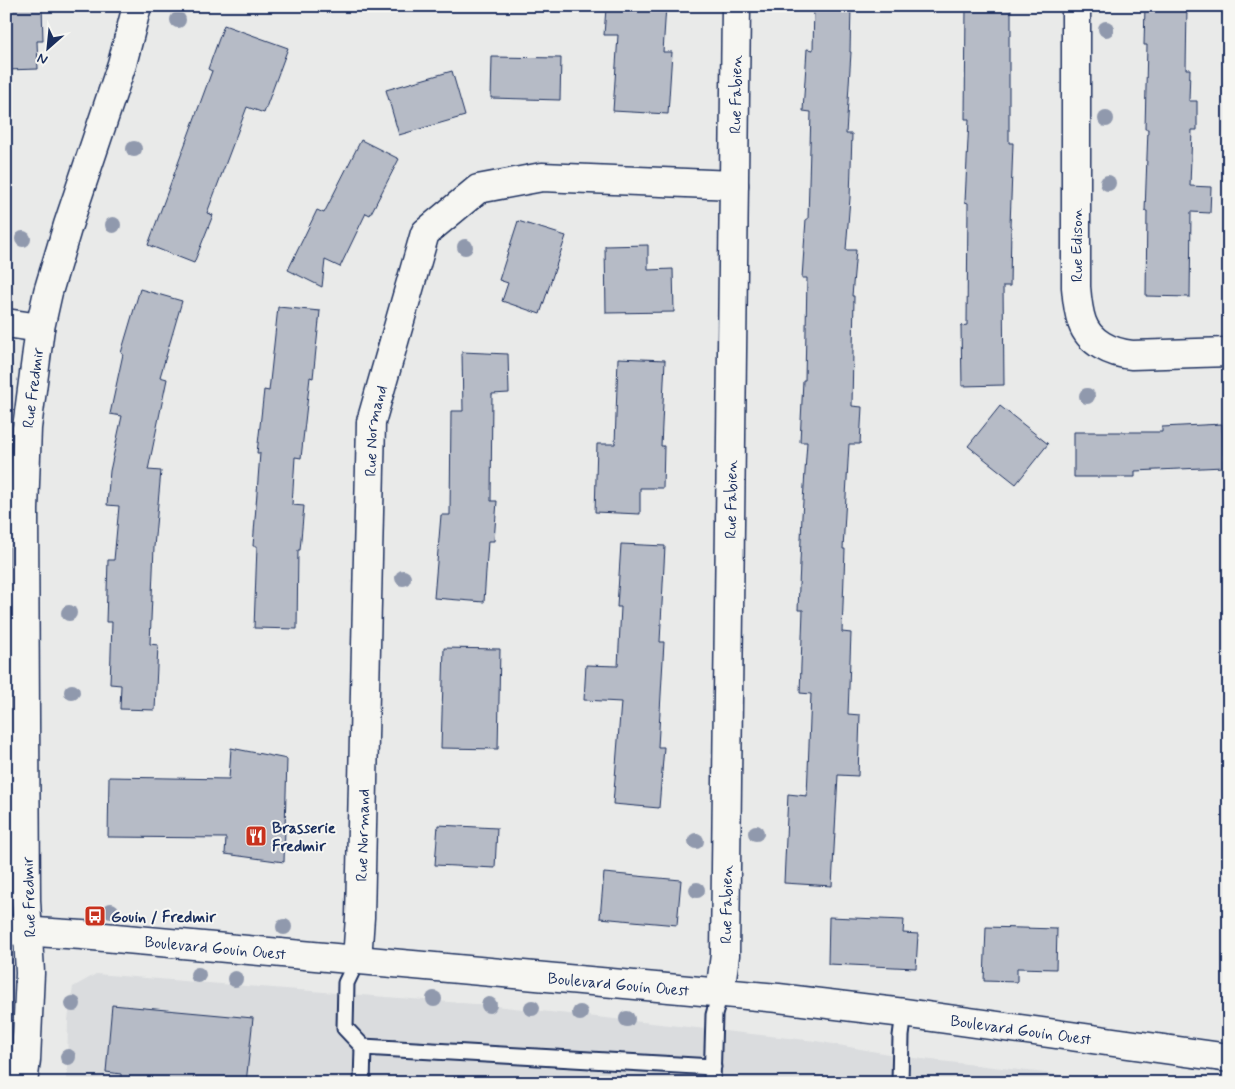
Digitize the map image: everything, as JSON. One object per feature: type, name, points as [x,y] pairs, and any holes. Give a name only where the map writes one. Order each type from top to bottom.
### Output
[{"type":"street","name":"Rue Fredmir","points":[[23,1083],[30,1002],[30,973],[17,930],[26,900],[24,482],[27,428],[40,328],[56,263],[122,64],[137,6]]},
{"type":"street","name":"Rue Fabien","points":[[720,993],[725,955],[736,6]]},
{"type":"street","name":"Rue Edison","points":[[1076,6],[1076,287],[1079,314],[1083,324],[1089,334],[1098,342],[1120,354],[1229,352]]},
{"type":"street","name":"Rue Normand","points":[[357,960],[360,917],[371,422],[424,233],[478,190],[542,176],[734,185]]},
{"type":"street","points":[[6,323],[40,328]]},
{"type":"street","name":"Boulevard Gouin Ouest","points":[[17,930],[720,993],[904,1013],[1229,1058]]},
{"type":"lane","points":[[357,960],[346,982],[345,1028],[363,1047],[713,1067]]},
{"type":"lane","points":[[712,1083],[714,1015],[720,993]]},
{"type":"lane","points":[[900,1083],[901,1036],[904,1013]]},
{"type":"lane","points":[[362,1083],[363,1047]]},
{"type":"shaded area","points":[[96,974],[487,1005],[816,1041],[905,1057],[1133,1083],[66,1083],[68,1020],[73,987]]},
{"type":"building","points":[[6,6],[42,6],[43,41],[37,41],[38,69],[6,70]]},
{"type":"building","points":[[616,6],[666,6],[663,52],[672,52],[668,114],[613,111],[618,35],[604,35],[606,8],[616,9]]},
{"type":"building","points":[[814,6],[851,6],[851,52],[846,134],[852,134],[846,250],[856,250],[852,296],[854,296],[852,406],[862,407],[860,444],[849,444],[843,549],[845,549],[842,632],[851,633],[848,714],[860,715],[858,776],[838,775],[832,886],[784,883],[788,794],[807,796],[811,694],[800,693],[803,610],[798,610],[807,442],[800,442],[803,380],[805,380],[807,278],[802,278],[806,219],[808,219],[811,112],[803,111],[807,49],[813,50]]},
{"type":"building","points":[[966,6],[1011,6],[1011,36],[1009,36],[1009,143],[1013,143],[1010,286],[1003,286],[1004,385],[962,386],[961,326],[967,325],[968,203],[965,202],[969,119],[965,119]]},
{"type":"building","points":[[1145,6],[1187,6],[1186,69],[1190,69],[1189,101],[1197,101],[1197,130],[1192,130],[1190,186],[1211,187],[1210,213],[1191,212],[1190,297],[1146,296],[1147,211],[1145,211],[1148,129],[1145,129],[1147,45],[1144,45]]},
{"type":"building","points":[[224,25],[288,48],[264,113],[247,107],[207,213],[213,215],[194,263],[148,245],[212,71],[208,69]]},
{"type":"building","points":[[492,57],[561,58],[560,100],[491,98]]},
{"type":"building","points":[[452,71],[465,116],[399,135],[386,90]]},
{"type":"building","points":[[361,140],[399,159],[370,215],[366,213],[340,267],[325,260],[322,287],[288,270],[317,210],[324,213]]},
{"type":"building","points":[[518,221],[566,236],[540,314],[502,301],[508,283],[499,280]]},
{"type":"building","points":[[648,245],[648,270],[673,269],[674,312],[606,313],[605,246]]},
{"type":"building","points":[[140,289],[182,301],[160,377],[167,379],[148,470],[161,471],[154,547],[150,644],[158,645],[155,710],[120,709],[121,685],[110,684],[112,622],[106,622],[108,560],[114,560],[119,506],[107,505],[110,471],[122,416],[110,414],[123,354],[121,353]]},
{"type":"building","points":[[278,307],[320,311],[313,378],[310,377],[301,458],[295,457],[292,505],[304,506],[300,550],[298,550],[297,629],[254,628],[257,546],[253,546],[260,453],[257,453],[264,390],[269,391]]},
{"type":"building","points":[[462,352],[508,354],[509,393],[492,394],[491,501],[497,501],[494,541],[488,541],[484,602],[434,598],[441,515],[450,515],[451,411],[463,411]]},
{"type":"building","points":[[618,358],[665,360],[661,446],[664,446],[663,488],[640,488],[640,514],[595,512],[597,444],[615,444]]},
{"type":"building","points":[[1000,406],[1048,444],[1016,484],[968,446]]},
{"type":"building","points":[[1222,424],[1224,467],[1135,471],[1135,477],[1074,477],[1074,432],[1162,432],[1162,427]]},
{"type":"building","points":[[621,544],[665,546],[660,642],[664,642],[658,747],[664,747],[659,808],[613,804],[621,702],[584,700],[586,665],[618,666],[621,607],[617,607]]},
{"type":"building","points":[[444,648],[500,649],[498,749],[441,748]]},
{"type":"building","points":[[231,748],[287,759],[284,862],[225,854],[226,838],[108,837],[109,777],[229,779]]},
{"type":"building","points":[[438,825],[497,828],[495,868],[435,865]]},
{"type":"building","points":[[604,873],[681,880],[677,925],[600,918]]},
{"type":"building","points":[[829,917],[904,920],[903,933],[918,934],[916,968],[828,964]]},
{"type":"building","points":[[986,927],[1057,929],[1056,969],[1017,968],[1017,982],[984,981]]},
{"type":"building","points":[[112,1005],[253,1018],[246,1083],[121,1083],[121,1074],[106,1072]]},
{"type":"place","name":"Brasserie Fredmir","points":[[256,836]]},
{"type":"place","name":"Gouin / Fredmir","points":[[95,916]]}]
